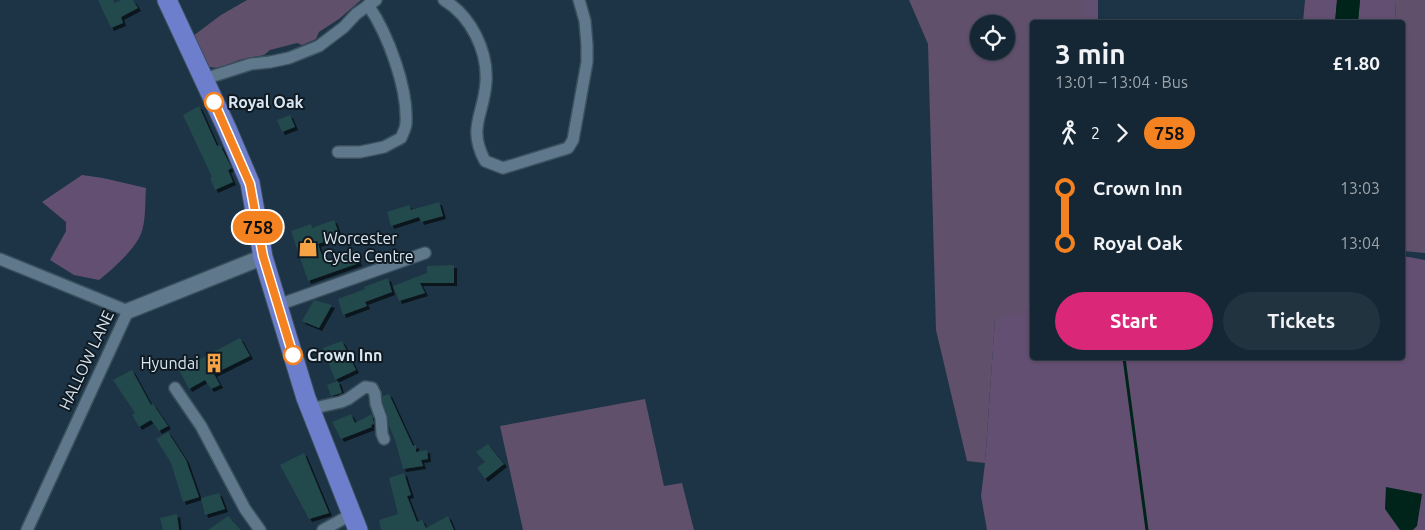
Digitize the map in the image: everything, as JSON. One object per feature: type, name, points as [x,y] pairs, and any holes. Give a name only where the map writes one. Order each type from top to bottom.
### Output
[{"type":"main road","points":[[167,0],[250,184],[263,256],[310,409],[355,522]]},
{"type":"street","points":[[449,1],[471,27],[480,44],[484,62],[486,82],[477,120],[476,136],[479,151],[485,161],[503,168],[568,148],[573,140],[587,62],[587,45],[579,0]]},
{"type":"street","points":[[204,79],[251,64],[289,58],[319,46],[372,3],[400,79],[406,107],[406,125],[401,138],[384,147],[360,152],[338,152]]},
{"type":"street","points":[[278,305],[425,253]]},
{"type":"street","name":"HALLOW LANE","points":[[28,530],[128,311],[263,256]]},
{"type":"street","points":[[0,259],[128,311]]},
{"type":"street","points":[[310,409],[341,402],[365,387],[372,388],[376,394],[376,404],[381,418],[384,438]]},
{"type":"street","points":[[175,388],[201,426],[246,509],[260,530]]},
{"type":"street","points":[[323,530],[355,522]]},
{"type":"shaded area","points":[[247,0],[361,0],[339,19],[319,32],[316,39],[302,45],[297,43],[270,50],[264,55],[239,60],[219,68],[209,67],[205,63],[193,36],[221,15]]},
{"type":"shaded area","points":[[909,0],[1086,0],[1086,20],[1030,20],[1030,310],[995,320],[985,463],[967,461],[936,330],[928,44]]},
{"type":"shaded area","points":[[1086,0],[1098,0],[1098,20],[1086,20]]},
{"type":"shaded area","points":[[1305,0],[1337,0],[1335,20],[1303,20]]},
{"type":"shaded area","points":[[1337,0],[1360,0],[1358,20],[1335,20]]},
{"type":"shaded area","points":[[1360,0],[1396,0],[1395,20],[1358,20]]},
{"type":"shaded area","points":[[1396,0],[1425,0],[1425,253],[1405,251],[1405,20],[1395,20]]},
{"type":"shaded area","points":[[82,175],[146,188],[145,217],[143,229],[138,240],[117,265],[99,280],[74,275],[50,260],[66,231],[66,222],[42,202]]},
{"type":"shaded area","points":[[1405,256],[1425,260],[1425,530],[987,530],[981,496],[995,319],[1030,310],[1030,360],[1405,360]]},
{"type":"shaded area","points":[[645,399],[664,486],[682,483],[694,530],[523,530],[500,426]]},
{"type":"shaded area","points":[[1386,487],[1422,494],[1417,526],[1413,530],[1400,530],[1385,509]]},
{"type":"building","points":[[98,0],[113,0],[115,3],[121,0],[133,0],[138,8],[121,17],[123,23],[111,28]]},
{"type":"building","points":[[199,106],[217,146],[220,145],[232,168],[228,170],[233,182],[215,190],[210,178],[212,177],[183,115]]},
{"type":"building","points":[[290,115],[295,127],[282,132],[277,120]]},
{"type":"building","points":[[439,202],[443,216],[421,222],[419,217],[391,226],[387,212],[409,205],[411,210]]},
{"type":"building","name":"Worcester Cycle Centre","points":[[334,220],[340,236],[318,244],[324,262],[354,251],[359,263],[308,281],[291,231],[311,224],[312,228]]},
{"type":"building","points":[[454,265],[454,283],[420,283],[425,293],[399,301],[393,286],[427,273],[427,266]]},
{"type":"building","points":[[388,278],[392,292],[365,302],[367,306],[343,315],[338,299]]},
{"type":"building","points":[[314,300],[332,305],[319,328],[302,321]]},
{"type":"building","name":"Hyundai","points":[[240,338],[250,356],[214,374],[220,385],[211,389],[205,380],[189,389],[179,370]]},
{"type":"building","points":[[342,341],[356,370],[335,380],[323,348]]},
{"type":"building","points":[[132,370],[151,405],[153,404],[168,426],[159,431],[151,420],[139,427],[132,415],[135,413],[113,380]]},
{"type":"building","points":[[338,381],[342,393],[331,396],[327,385]]},
{"type":"building","points":[[389,394],[413,446],[416,445],[416,452],[427,450],[428,459],[421,460],[423,466],[403,469],[383,402],[383,396]]},
{"type":"building","points":[[351,414],[355,423],[372,414],[374,424],[371,425],[372,427],[341,439],[332,422]]},
{"type":"building","points":[[168,432],[186,460],[199,497],[183,502],[171,463],[156,439]]},
{"type":"building","points":[[488,444],[504,464],[485,479],[477,468],[485,462],[476,452]]},
{"type":"building","points":[[304,453],[329,513],[309,519],[280,465]]},
{"type":"building","points":[[404,473],[411,495],[407,496],[417,522],[422,520],[426,528],[448,516],[454,530],[381,530],[379,520],[398,514],[389,478]]},
{"type":"building","points":[[219,493],[225,509],[205,515],[201,498]]},
{"type":"building","points":[[177,514],[179,530],[163,530],[160,518]]},
{"type":"building","points":[[228,516],[241,530],[208,530]]},
{"type":"waterway","points":[[1124,360],[1147,530]]},
{"type":"bus line","name":"758","points":[[214,102],[250,184],[263,256],[293,355]]},
{"type":"place","name":"Royal Oak","points":[[214,102]]},
{"type":"place","name":"Worcester Cycle Centre","points":[[308,247]]},
{"type":"place","name":"Crown Inn","points":[[293,355]]},
{"type":"place","name":"Hyundai","points":[[214,363]]}]
